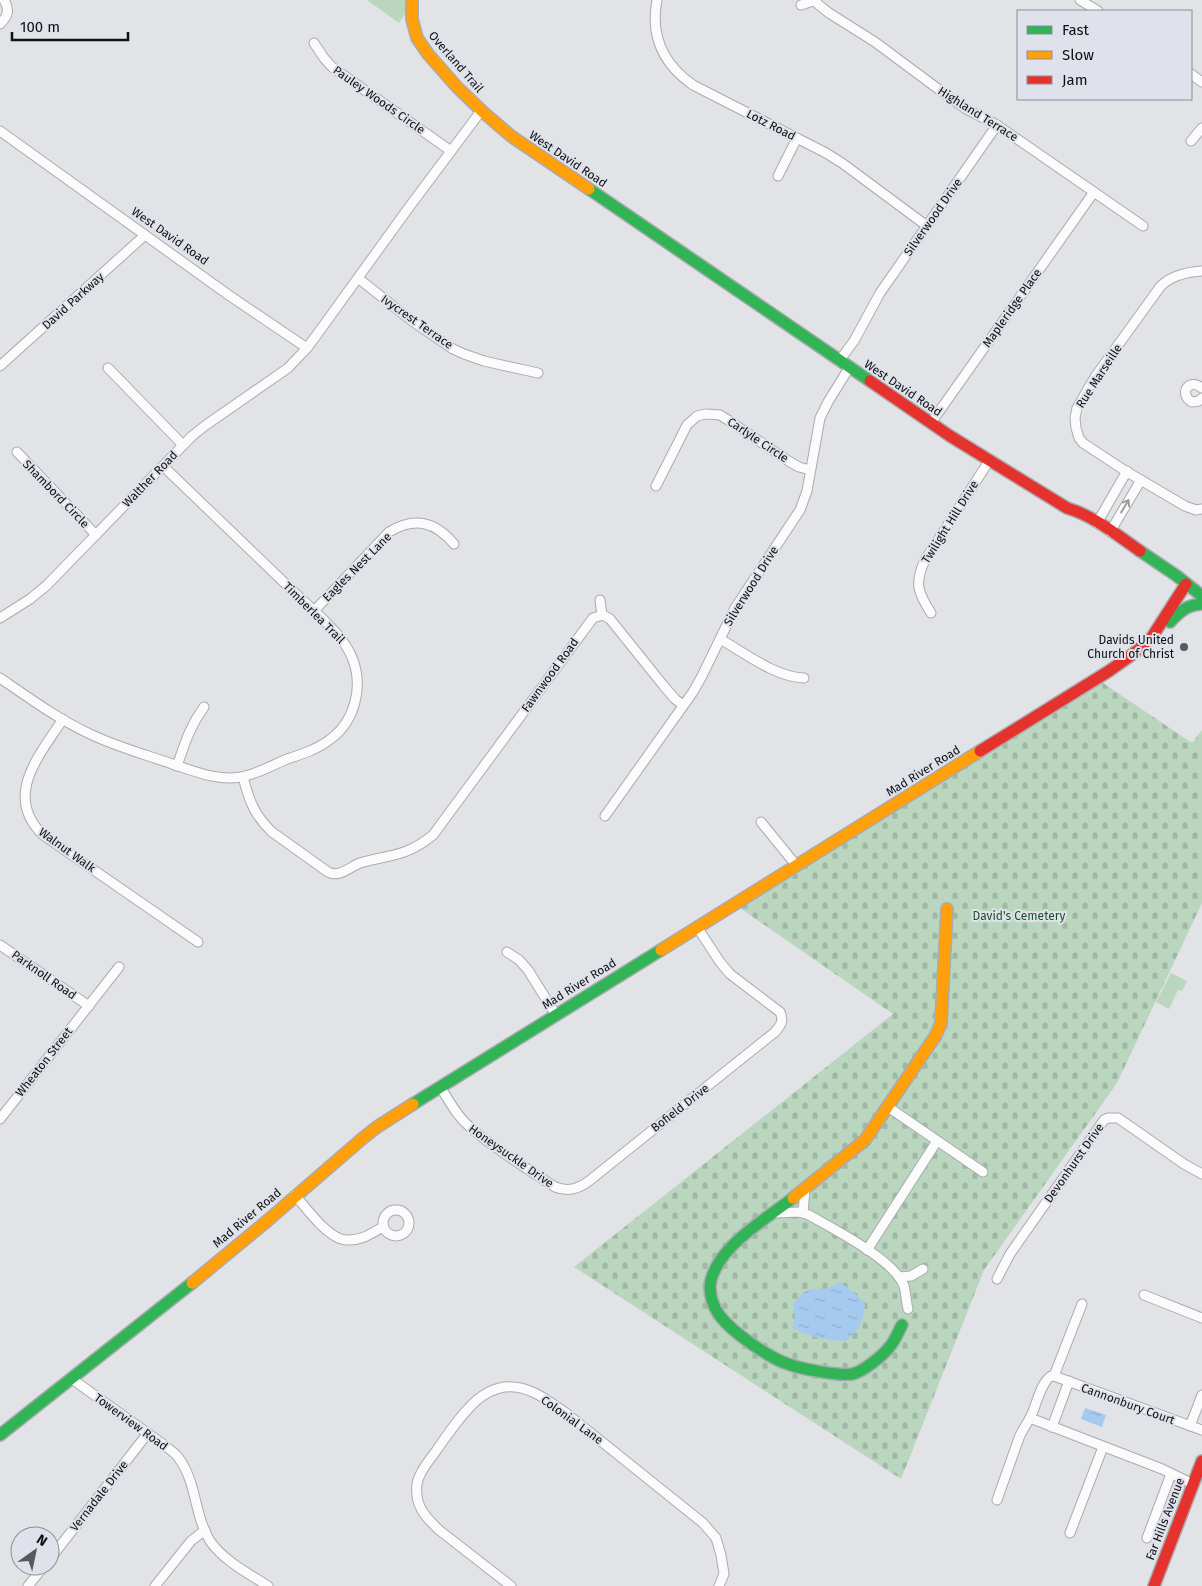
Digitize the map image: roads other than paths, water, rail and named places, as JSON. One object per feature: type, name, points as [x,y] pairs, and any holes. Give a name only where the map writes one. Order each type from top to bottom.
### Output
[{"type":"street","points":[[0,24],[6,18],[8,10],[4,0]]},
{"type":"street","name":"Overland Trail","points":[[412,0],[411,15],[413,27],[421,46],[481,111]]},
{"type":"street","name":"Lotz Road","points":[[657,0],[656,32],[666,59],[678,74],[693,85],[842,163],[927,226]]},
{"type":"street","points":[[802,5],[815,0]]},
{"type":"street","name":"Highland Terrace","points":[[815,0],[829,13],[875,42],[966,109],[997,125],[1144,226]]},
{"type":"street","points":[[1080,0],[1096,10]]},
{"type":"street","name":"Pauley Woods Circle","points":[[314,43],[332,66],[451,151]]},
{"type":"street","points":[[307,348],[481,111]]},
{"type":"street","name":"West David Road","points":[[481,111],[528,150],[654,233],[839,362],[989,461],[1067,508],[1077,511],[1097,523],[1177,576],[1202,596]]},
{"type":"street","name":"Silverwood Drive","points":[[839,362],[854,340],[880,293],[997,125]]},
{"type":"street","points":[[1191,141],[1202,128]]},
{"type":"street","name":"West David Road","points":[[0,131],[230,296],[307,348]]},
{"type":"street","points":[[778,176],[797,138]]},
{"type":"street","name":"Mapleridge Place","points":[[931,423],[1094,192]]},
{"type":"street","name":"David Parkway","points":[[0,366],[145,235]]},
{"type":"street","name":"Rue Marseille","points":[[1202,271],[1185,274],[1170,280],[1160,287],[1095,377],[1077,408],[1075,418],[1079,438],[1083,443],[1185,506],[1196,510],[1202,509]]},
{"type":"street","name":"Ivycrest Terrace","points":[[358,278],[412,321],[453,349],[484,361],[538,373]]},
{"type":"street","name":"Walther Road","points":[[0,618],[30,599],[46,586],[183,445],[206,425],[288,368],[307,348]]},
{"type":"street","points":[[108,368],[183,445]]},
{"type":"street","name":"Silverwood Drive","points":[[604,816],[684,705],[702,676],[743,595],[800,510],[807,491],[817,429],[823,410],[849,368]]},
{"type":"street","points":[[1201,385],[1192,384],[1185,393],[1192,402],[1199,401],[1202,398]]},
{"type":"street","name":"Carlyle Circle","points":[[656,486],[688,425],[697,416],[706,414],[720,415],[794,465],[810,470]]},
{"type":"street","name":"Shambord Circle","points":[[17,452],[96,535]]},
{"type":"street","name":"Twilight Hill Drive","points":[[931,613],[921,597],[918,579],[920,570],[989,461]]},
{"type":"street","name":"Timberlea Trail","points":[[0,678],[62,719],[108,742],[198,774],[243,777],[316,749],[335,736],[350,715],[357,686],[353,660],[342,639],[163,466]]},
{"type":"street","points":[[1097,523],[1127,471]]},
{"type":"street","points":[[1110,532],[1141,480]]},
{"type":"street","name":"Eagles Nest Lane","points":[[314,611],[389,532],[397,528],[416,522],[430,525],[447,535],[454,544]]},
{"type":"street","name":"Mad River Road","points":[[0,1435],[202,1274],[295,1196],[334,1160],[367,1134],[556,1014],[1103,675],[1133,654],[1152,637],[1186,584]]},
{"type":"street","points":[[600,600],[602,615],[610,619],[675,699],[684,705]]},
{"type":"street","points":[[1152,637],[1164,628],[1183,608],[1190,604],[1202,604]]},
{"type":"street","name":"Fawnwood Road","points":[[243,777],[254,810],[265,825],[331,874],[341,873],[360,863],[401,854],[429,838],[441,826],[589,621],[602,615]]},
{"type":"street","points":[[720,640],[778,673],[804,678]]},
{"type":"street","points":[[178,766],[190,729],[204,707]]},
{"type":"street","name":"Walnut Walk","points":[[62,719],[26,781],[25,802],[32,822],[43,835],[198,942]]},
{"type":"street","points":[[761,822],[796,865]]},
{"type":"street","points":[[902,1324],[889,1349],[874,1361],[852,1374],[827,1372],[787,1364],[728,1326],[716,1310],[710,1285],[723,1256],[731,1246],[827,1172],[865,1140],[936,1035],[941,1023],[947,909]]},
{"type":"street","name":"Bofield Drive","points":[[572,1190],[589,1181],[775,1032],[781,1025],[780,1012],[730,974],[697,927]]},
{"type":"street","name":"Parknoll Road","points":[[0,945],[89,1006]]},
{"type":"street","points":[[507,952],[528,970],[556,1014]]},
{"type":"street","name":"Wheaton Street","points":[[0,1119],[118,967]]},
{"type":"street","name":"Honeysuckle Drive","points":[[440,1087],[469,1127],[555,1187],[561,1190],[572,1190]]},
{"type":"street","points":[[888,1107],[983,1172]]},
{"type":"street","name":"Devonhurst Drive","points":[[997,1279],[1020,1240],[1104,1120],[1118,1118],[1202,1174]]},
{"type":"street","points":[[867,1250],[937,1141]]},
{"type":"street","points":[[803,1213],[805,1188]]},
{"type":"street","points":[[295,1196],[323,1226],[340,1239],[352,1240],[365,1237],[383,1227]]},
{"type":"street","points":[[773,1213],[799,1212],[809,1215],[867,1250],[899,1277],[904,1286],[908,1309]]},
{"type":"street","points":[[899,1277],[911,1276],[922,1269]]},
{"type":"street","points":[[1144,1295],[1202,1318]]},
{"type":"street","points":[[996,1500],[1022,1430],[1030,1418],[1045,1381],[1054,1376],[1082,1304]]},
{"type":"street","name":"Cannonbury Court","points":[[1054,1376],[1202,1430]]},
{"type":"street","name":"Towerview Road","points":[[72,1379],[148,1433],[178,1457],[189,1476],[205,1530],[211,1542],[229,1561],[268,1586]]},
{"type":"street","points":[[1052,1427],[1069,1382]]},
{"type":"street","name":"Colonial Lane","points":[[511,1586],[430,1522],[419,1505],[417,1485],[421,1472],[448,1434],[476,1401],[494,1390],[513,1387],[534,1392],[559,1408],[703,1522],[716,1538],[721,1555],[724,1574],[719,1586]]},
{"type":"street","points":[[1190,1426],[1202,1395]]},
{"type":"street","points":[[1030,1418],[1149,1464],[1193,1484]]},
{"type":"street","name":"Vernadale Drive","points":[[60,1546],[148,1433]]},
{"type":"street","points":[[1070,1533],[1103,1446]]},
{"type":"street","name":"Far Hills Avenue","points":[[1154,1586],[1202,1461]]},
{"type":"street","points":[[1147,1538],[1171,1474]]},
{"type":"street","points":[[155,1586],[191,1541],[205,1530]]},
{"type":"street","points":[[28,1586],[36,1576]]},
{"type":"water","points":[[840,1282],[865,1304],[862,1321],[854,1333],[845,1341],[838,1341],[811,1336],[792,1328],[795,1316],[793,1304],[804,1292],[813,1289],[826,1289]]},
{"type":"water","points":[[1085,1408],[1106,1415],[1102,1427],[1081,1419]]},
{"type":"place","name":"Davids United Church of Christ","points":[[1184,647]]},
{"type":"park label","name":"David's Cemetery","points":[[1019,916]]}]
